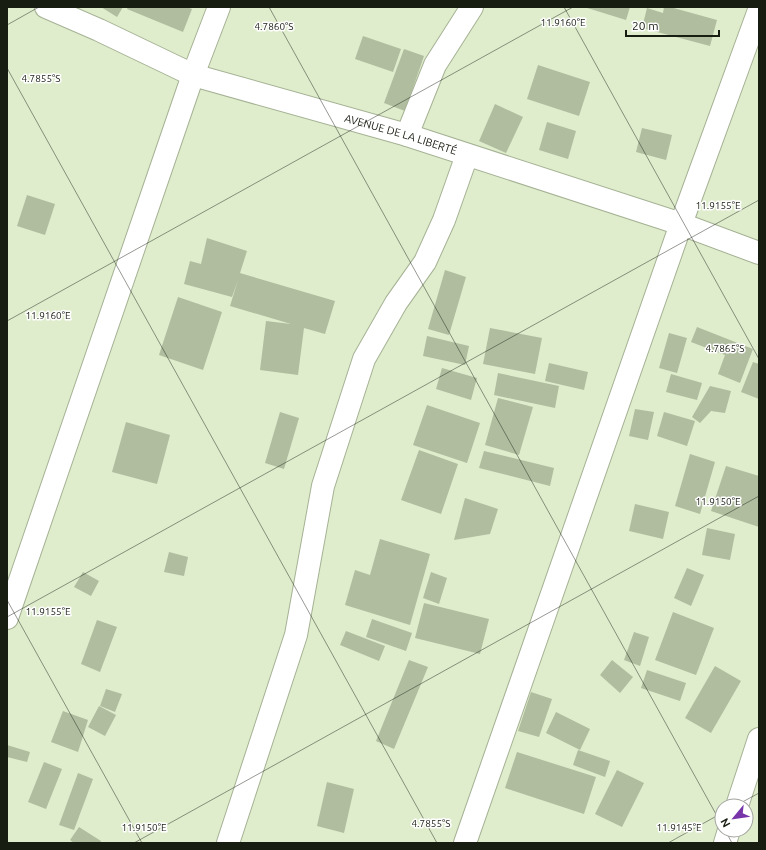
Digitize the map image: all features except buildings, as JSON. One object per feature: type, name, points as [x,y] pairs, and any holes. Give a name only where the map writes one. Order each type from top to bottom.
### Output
[{"type":"street","name":"AVENUE DE LA LIBERTÉ","points":[[46,7],[99,30],[193,75],[407,135],[467,156],[681,224],[759,253]]},
{"type":"street","points":[[7,618],[193,75],[218,7]]},
{"type":"street","points":[[407,135],[434,66],[472,7]]},
{"type":"street","points":[[465,843],[681,224],[759,10]]},
{"type":"street","points":[[228,843],[296,635],[323,486],[364,360],[396,302],[425,262],[444,220],[467,156]]},
{"type":"street","points":[[740,798],[759,739]]}]
